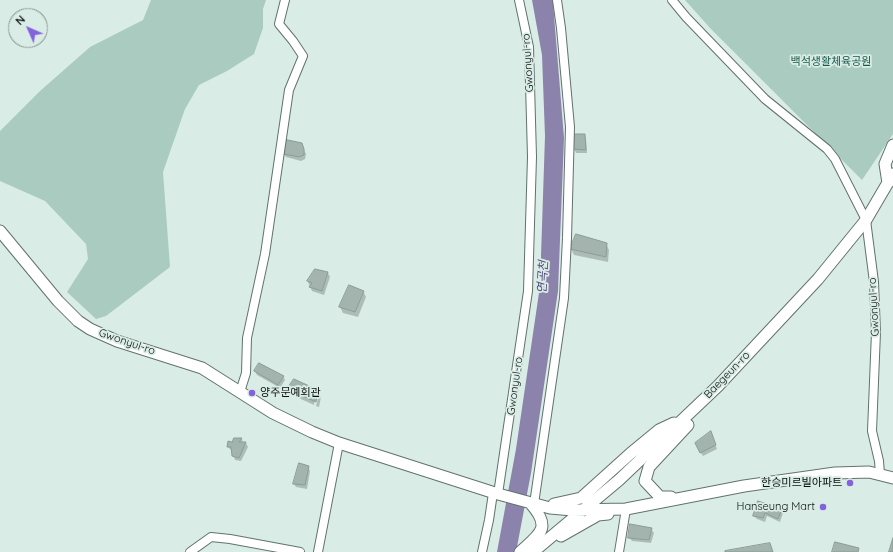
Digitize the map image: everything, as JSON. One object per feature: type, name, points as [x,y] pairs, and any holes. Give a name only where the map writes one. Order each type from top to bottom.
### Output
[{"type":"main road","points":[[890,178],[885,164],[893,145]]},
{"type":"main road","name":"Baegeun-ro","points":[[528,551],[584,510],[699,404],[818,279],[866,220],[890,178]]},
{"type":"main road","name":"Gwonyul-ro","points":[[0,231],[58,302],[78,321],[90,329],[117,341],[193,364],[210,372],[240,392],[296,425],[339,443],[495,494]]},
{"type":"main road","points":[[699,404],[697,414],[648,467],[645,482],[660,497],[668,498],[684,494],[725,490]]},
{"type":"main road","points":[[534,504],[581,498],[659,430],[683,419]]},
{"type":"main road","points":[[528,551],[598,514],[626,511],[725,490],[835,473],[861,472],[880,474],[893,478]]},
{"type":"main road","points":[[495,494],[534,504],[584,510],[626,511]]},
{"type":"main road","points":[[528,551],[542,531],[543,522],[541,515],[534,504]]},
{"type":"street","points":[[240,392],[246,373],[247,338],[265,254],[289,90],[303,56],[279,24],[285,0]]},
{"type":"street","name":"Gwonyul-ro","points":[[495,494],[528,291],[532,157],[530,63],[529,47],[520,0]]},
{"type":"street","points":[[534,504],[564,298],[567,245],[570,127],[562,28],[557,0]]},
{"type":"street","name":"Gwonyul-ro","points":[[672,0],[686,17],[765,99],[827,149],[835,159],[866,220],[874,282],[876,332],[872,431],[879,461],[880,474]]},
{"type":"street","points":[[318,552],[339,443]]},
{"type":"street","points":[[482,552],[495,494]]},
{"type":"street","points":[[620,552],[626,511]]},
{"type":"street","points":[[190,552],[211,538],[230,539],[300,552]]},
{"type":"green space","points":[[151,0],[266,0],[263,9],[263,28],[254,54],[227,71],[199,85],[185,109],[163,172],[170,267],[106,316],[96,319],[67,292],[88,259],[86,244],[45,201],[0,181],[0,131],[40,91],[90,47],[143,20]]},
{"type":"green space","name":"백석생활체육공원","points":[[685,0],[893,0],[893,134],[862,180],[710,28]]},
{"type":"water","name":"연곡천","points":[[532,0],[552,0],[553,3],[564,138],[558,291],[531,473],[516,552],[497,552],[516,449],[540,286],[545,136],[542,55]]},
{"type":"building","points":[[574,134],[585,134],[586,150],[573,149]]},
{"type":"building","points":[[283,139],[302,143],[304,155],[299,157],[283,154]]},
{"type":"building","points":[[576,234],[607,243],[606,257],[570,249]]},
{"type":"building","points":[[315,269],[328,272],[322,291],[309,287],[312,283],[307,281]]},
{"type":"building","points":[[349,285],[364,291],[355,312],[339,307]]},
{"type":"building","points":[[259,363],[284,376],[278,385],[254,371]]},
{"type":"building","points":[[294,379],[318,390],[316,402],[287,389]]},
{"type":"building","points":[[711,431],[716,445],[700,453],[695,443]]},
{"type":"building","points":[[234,438],[242,438],[239,442],[246,442],[239,458],[232,456],[231,447],[227,447],[228,441],[232,442]]},
{"type":"building","points":[[299,463],[309,466],[305,485],[293,484]]},
{"type":"building","points":[[758,501],[782,509],[778,519],[765,513],[763,518],[753,516]]},
{"type":"building","points":[[630,524],[652,528],[649,540],[628,538]]},
{"type":"building","points":[[893,538],[893,552],[889,552]]},
{"type":"building","points":[[835,542],[859,548],[858,552],[832,552]]},
{"type":"building","points":[[770,543],[773,552],[725,552],[725,551]]},
{"type":"place","name":"양주문예회관","points":[[252,393]]},
{"type":"place","name":"한승미르빌아파트","points":[[850,483]]},
{"type":"place","name":"Hanseung Mart","points":[[823,507]]}]
